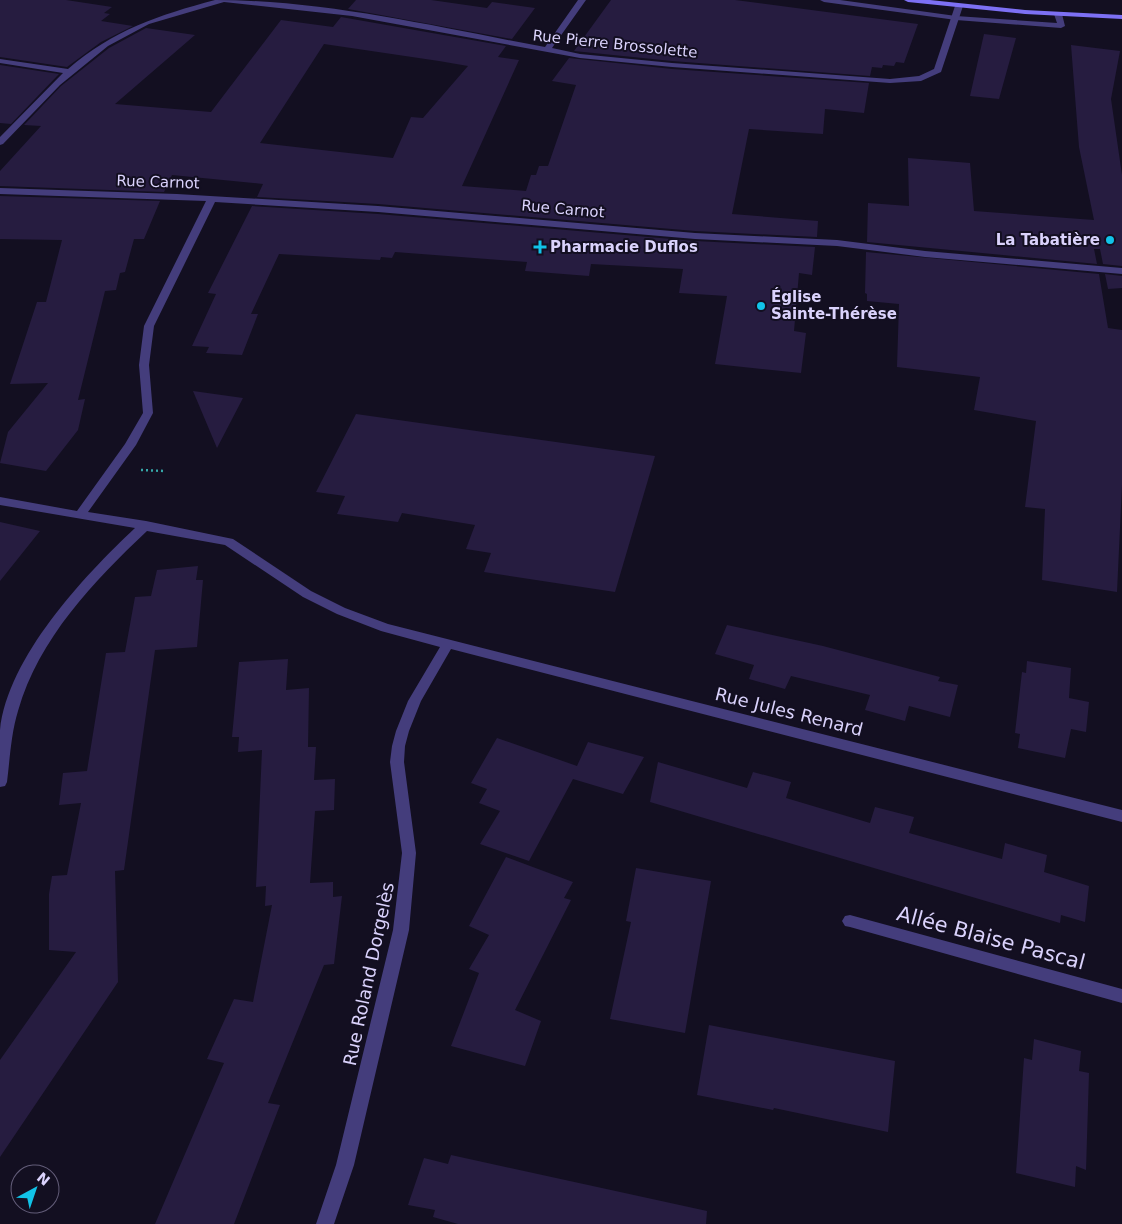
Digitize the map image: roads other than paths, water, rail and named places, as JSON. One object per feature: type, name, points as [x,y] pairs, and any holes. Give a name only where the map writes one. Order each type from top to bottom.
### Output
[{"type":"street","points":[[0,142],[70,72],[104,45],[129,30],[223,0]]},
{"type":"street","name":"Rue Pierre Brossolette","points":[[223,0],[352,14],[546,51],[672,65],[908,80],[933,75],[938,70],[959,6]]},
{"type":"street","points":[[546,51],[582,0]]},
{"type":"street","points":[[824,0],[956,18],[1061,26],[1058,14]]},
{"type":"street","points":[[908,0],[1058,14],[1122,17]]},
{"type":"street","points":[[1082,14],[1116,8]]},
{"type":"street","points":[[0,62],[70,72]]},
{"type":"street","name":"Rue Carnot","points":[[0,191],[212,199],[430,213],[686,235],[790,239],[942,256],[1122,271]]},
{"type":"street","points":[[80,515],[130,445],[148,413],[144,365],[149,326],[212,199]]},
{"type":"street","points":[[0,501],[146,525],[229,542],[293,587],[324,603],[385,628],[447,645]]},
{"type":"street","points":[[0,782],[11,709],[35,658],[83,588],[113,555],[146,525]]},
{"type":"street","name":"Rue Jules Renard","points":[[447,645],[1122,816]]},
{"type":"street","name":"Rue Roland Dorgelès","points":[[326,1224],[345,1165],[396,954],[404,913],[409,853],[397,762],[398,746],[408,714],[447,645]]},
{"type":"street","name":"Allée Blaise Pascal","points":[[850,921],[1122,996]]},
{"type":"place","name":"La Tabatière","points":[[1110,240]]},
{"type":"place","name":"Pharmacie Duflos","points":[[540,247]]},
{"type":"place","name":"Église Sainte-Thérèse","points":[[761,306]]}]
